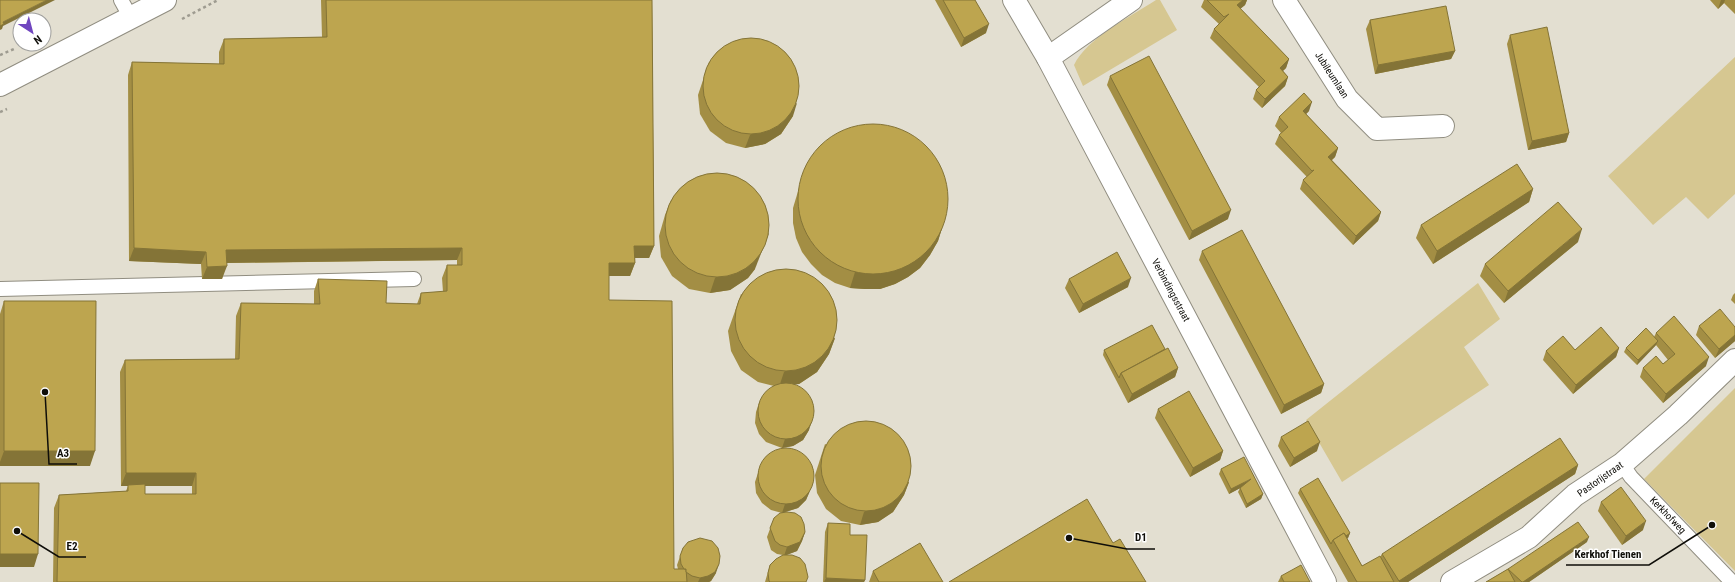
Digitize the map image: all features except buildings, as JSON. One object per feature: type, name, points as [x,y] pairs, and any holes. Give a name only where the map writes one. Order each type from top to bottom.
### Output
[{"type":"street","points":[[0,85],[126,9],[165,0]]},
{"type":"street","name":"Verbindingsstraat","points":[[1014,0],[1048,58],[1325,582]]},
{"type":"street","points":[[1048,58],[1131,0]]},
{"type":"street","name":"Jubileumlaan","points":[[1284,0],[1347,99],[1377,129],[1443,126]]},
{"type":"street","name":"Pastorijstraat","points":[[1452,582],[1529,537],[1575,495],[1622,464],[1678,415],[1735,360]]},
{"type":"lane","points":[[0,289],[414,279]]},
{"type":"lane","name":"Kerkhofweg","points":[[1622,464],[1631,477],[1732,582]]},
{"type":"shaded area","points":[[1156,0],[1160,0],[1177,30],[1083,86],[1074,65],[1080,55],[1110,29]]},
{"type":"shaded area","points":[[1735,57],[1735,194],[1708,219],[1686,197],[1653,225],[1608,176]]},
{"type":"shaded area","points":[[1478,283],[1500,319],[1464,347],[1489,385],[1342,482],[1306,420]]},
{"type":"shaded area","points":[[1735,388],[1735,571],[1644,479]]},
{"type":"place","name":"A3","points":[[45,392]]},
{"type":"place","name":"Kerkhof Tienen","points":[[1712,525]]},
{"type":"place","name":"E2","points":[[17,531]]},
{"type":"place","name":"D1","points":[[1069,538]]}]
